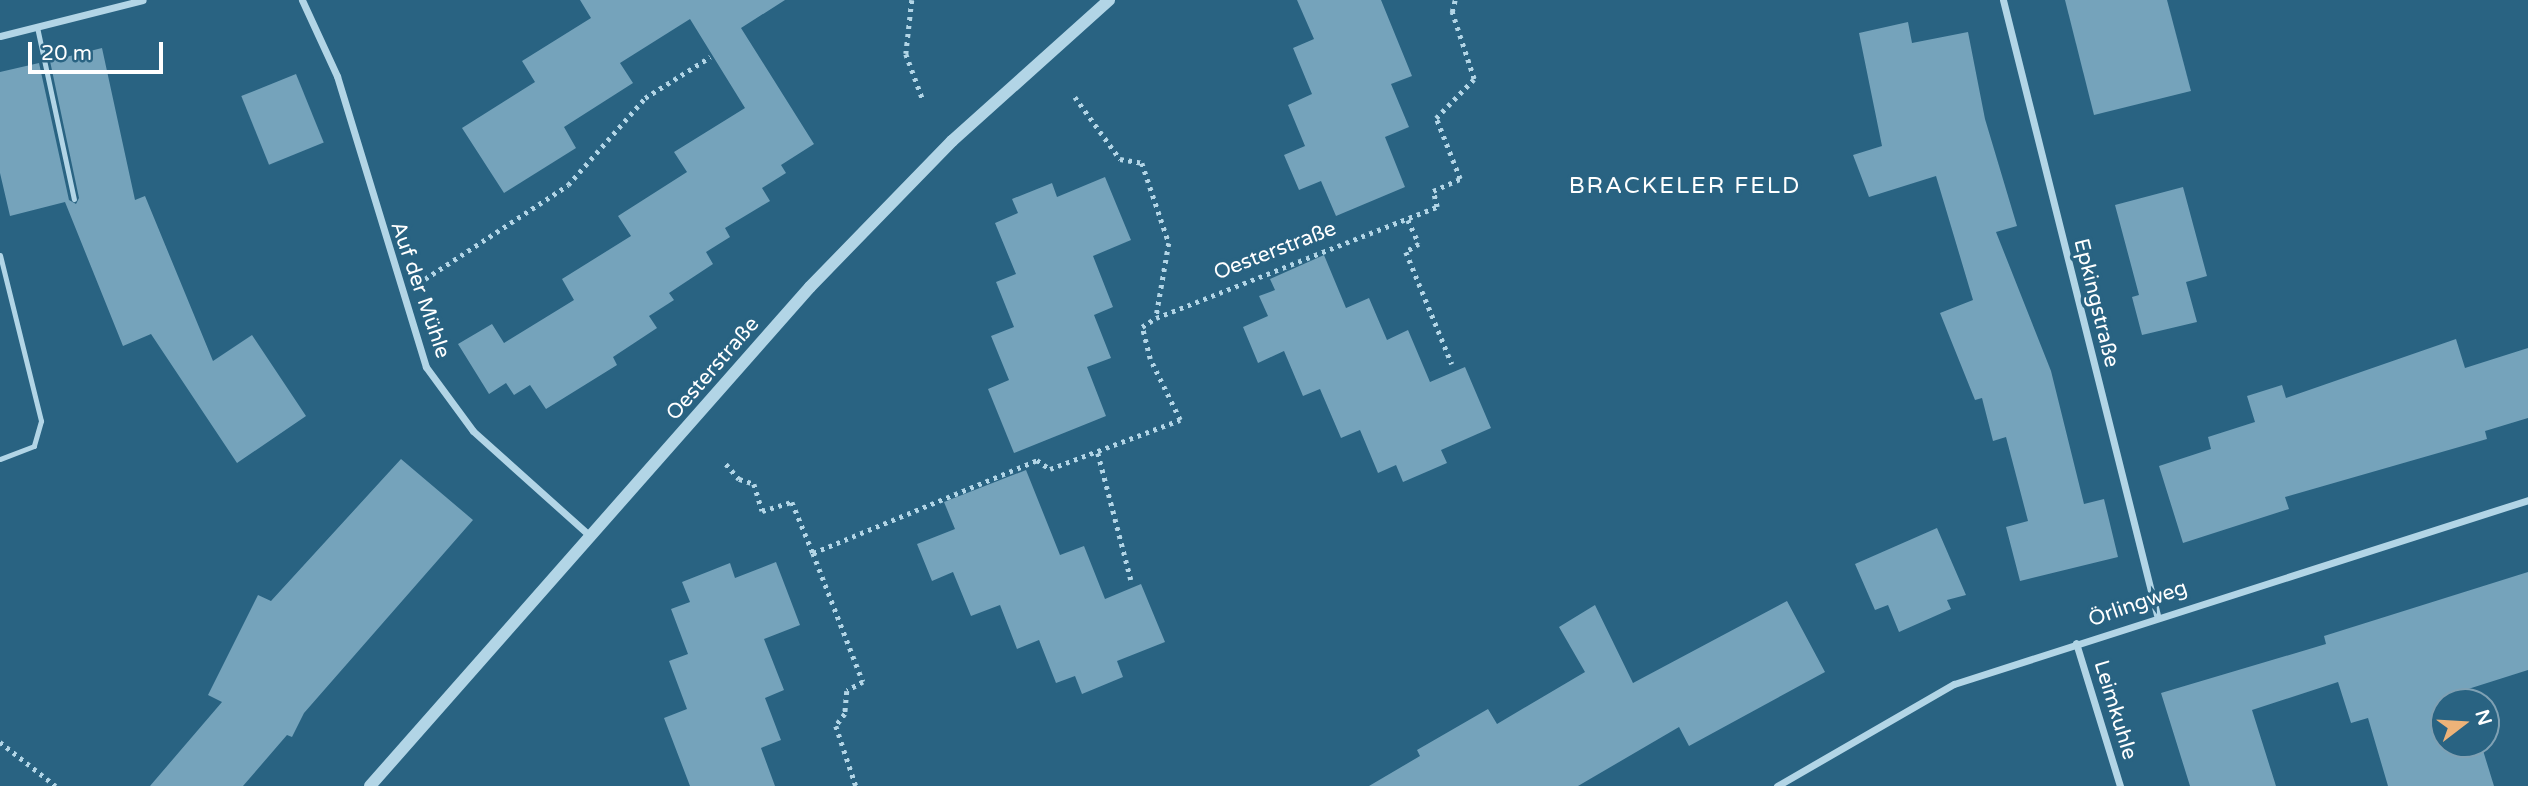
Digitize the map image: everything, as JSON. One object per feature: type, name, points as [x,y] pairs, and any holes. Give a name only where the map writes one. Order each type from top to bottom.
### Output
[{"type":"street","points":[[0,36],[143,0]]},
{"type":"street","name":"Auf der Mühle","points":[[302,0],[337,76],[398,289],[426,367],[473,431],[591,537]]},
{"type":"street","name":"Oesterstraße","points":[[370,786],[868,226],[952,141],[1109,0]]},
{"type":"street","name":"Epkingstraße","points":[[2003,0],[2157,615]]},
{"type":"street","name":"Örlingweg","points":[[1777,786],[1954,684],[2157,615],[2528,500]]},
{"type":"street","name":"Leimkuhle","points":[[2076,643],[2120,786]]},
{"type":"lane","points":[[37,27],[74,199]]},
{"type":"lane","points":[[0,255],[41,421],[34,446],[0,458]]},
{"type":"path","points":[[912,0],[906,54],[923,100]]},
{"type":"path","name":"Oesterstraße","points":[[1156,318],[1437,207],[1433,191],[1461,179],[1436,118],[1474,79],[1452,12],[1455,0]]},
{"type":"path","points":[[398,289],[435,275],[568,185],[645,98],[710,57]]},
{"type":"path","points":[[813,553],[1037,460],[1050,469],[1180,420],[1150,359],[1142,327],[1156,318],[1169,243],[1142,163],[1120,159],[1075,97]]},
{"type":"path","points":[[1408,220],[1419,244],[1406,252],[1452,364]]},
{"type":"path","points":[[1098,453],[1132,580]]},
{"type":"path","points":[[726,464],[739,479],[754,484],[762,511],[792,502],[813,553],[863,682],[847,691],[845,714],[835,726],[856,786]]},
{"type":"path","points":[[0,742],[56,786]]},
{"type":"building","points":[[580,0],[785,0],[741,28],[814,144],[781,165],[786,173],[762,188],[770,201],[725,228],[730,237],[706,252],[713,264],[669,293],[674,300],[649,316],[657,328],[613,357],[617,365],[546,409],[530,385],[514,395],[506,383],[489,394],[458,344],[492,324],[504,343],[574,300],[562,279],[631,236],[618,216],[687,172],[674,152],[745,108],[690,19],[620,63],[633,83],[564,127],[576,148],[504,193],[462,128],[535,82],[522,61],[591,18]]},
{"type":"building","points":[[1297,0],[1381,0],[1412,76],[1391,84],[1409,127],[1385,137],[1405,187],[1336,216],[1321,181],[1299,190],[1284,155],[1305,146],[1288,105],[1312,94],[1293,48],[1314,39]]},
{"type":"building","points":[[2065,0],[2167,0],[2191,91],[2094,115]]},
{"type":"building","points":[[1908,22],[1912,43],[1968,32],[1985,119],[2017,226],[1996,232],[2051,371],[2084,504],[2104,499],[2118,557],[2020,581],[2006,527],[2028,521],[2006,437],[1993,441],[1982,398],[1975,400],[1940,313],[1973,300],[1936,176],[1869,197],[1853,155],[1882,146],[1859,33]]},
{"type":"building","points":[[102,48],[135,200],[145,196],[213,361],[252,335],[306,416],[237,463],[151,334],[123,346],[65,202],[10,216],[0,173],[0,72],[39,63],[69,200],[76,204],[79,198],[50,61]]},
{"type":"building","points":[[296,74],[324,143],[269,165],[241,96]]},
{"type":"building","points":[[1105,177],[1131,240],[1093,256],[1113,307],[1094,315],[1111,358],[1087,367],[1106,416],[1014,453],[988,389],[1009,380],[991,336],[1014,327],[996,282],[1016,274],[995,223],[1018,213],[1012,199],[1052,183],[1057,197]]},
{"type":"building","points":[[2183,187],[2207,276],[2186,282],[2197,322],[2142,335],[2132,297],[2139,295],[2115,205]]},
{"type":"building","points":[[1324,255],[1346,308],[1369,298],[1387,340],[1408,330],[1430,382],[1465,367],[1491,428],[1441,450],[1447,463],[1403,482],[1396,465],[1378,473],[1360,430],[1341,438],[1320,389],[1303,396],[1284,351],[1258,363],[1243,327],[1268,316],[1259,296],[1275,290],[1270,279]]},
{"type":"building","points":[[2456,339],[2465,368],[2528,348],[2528,418],[2485,431],[2487,439],[2285,497],[2289,509],[2183,543],[2159,466],[2211,449],[2208,437],[2255,422],[2247,396],[2282,385],[2286,398]]},
{"type":"building","points":[[401,459],[473,520],[304,713],[292,737],[287,735],[243,786],[150,786],[222,702],[208,695],[258,595],[271,601]]},
{"type":"building","points":[[1026,470],[1060,555],[1084,546],[1105,599],[1141,584],[1165,642],[1117,661],[1123,677],[1082,694],[1075,676],[1056,683],[1039,640],[1017,649],[1000,605],[971,616],[953,572],[932,581],[917,544],[955,529],[944,502]]},
{"type":"building","points":[[1937,528],[1966,595],[1947,600],[1951,609],[1899,632],[1888,605],[1875,610],[1855,564]]},
{"type":"building","points":[[776,562],[800,625],[764,639],[784,690],[765,698],[781,740],[761,748],[775,786],[690,786],[664,718],[687,709],[669,661],[688,654],[671,609],[690,602],[682,582],[730,563],[735,578]]},
{"type":"building","points":[[2528,572],[2528,670],[2471,688],[2430,688],[2430,758],[2485,758],[2494,786],[2388,786],[2368,718],[2351,723],[2338,682],[2252,710],[2276,786],[2190,786],[2161,693],[2326,644],[2324,636]]},
{"type":"building","points":[[1787,601],[1825,672],[1689,746],[1679,727],[1578,786],[1369,786],[1420,756],[1417,750],[1488,709],[1497,724],[1585,672],[1559,627],[1595,605],[1633,683]]},
{"type":"district","name":"BRACKELER FELD","points":[[1685,186]]}]
